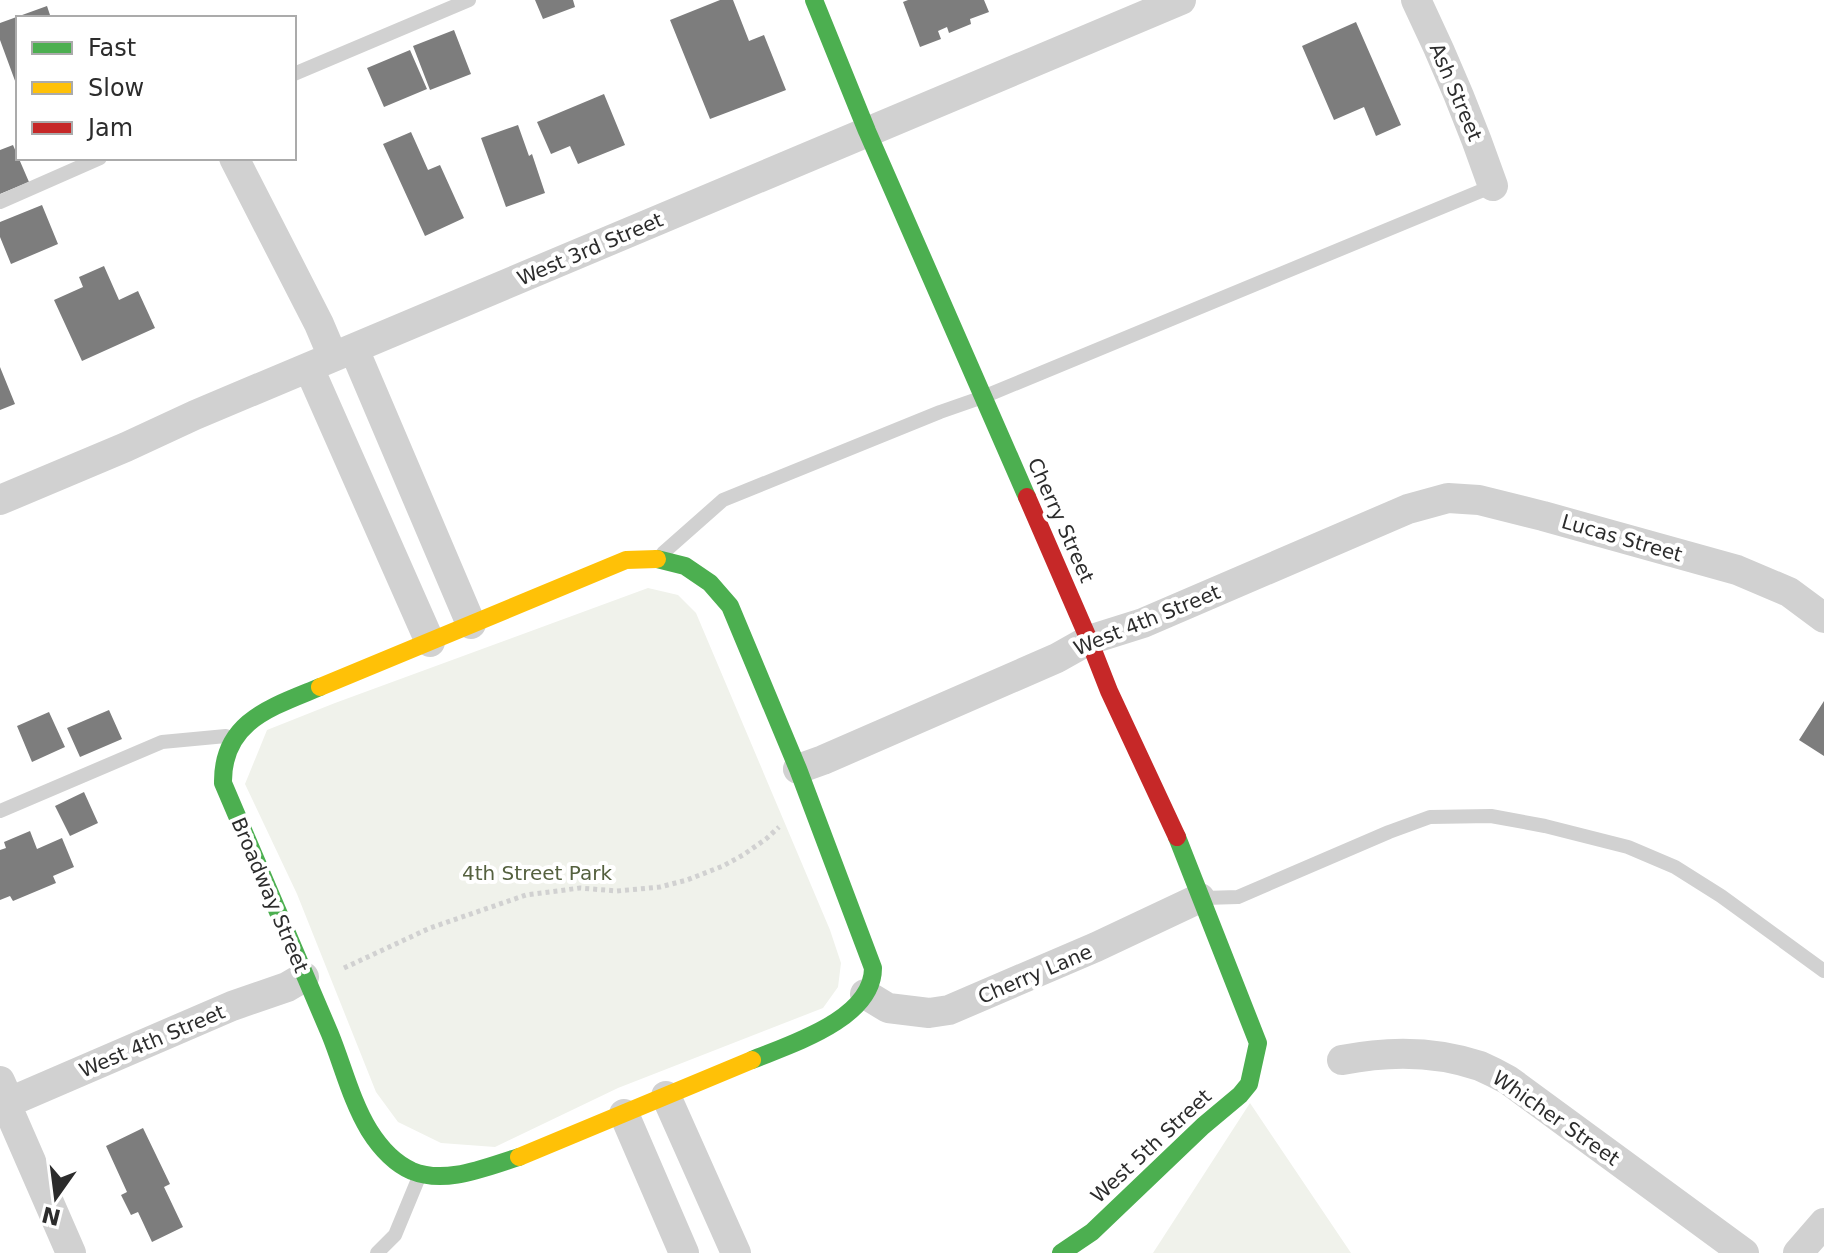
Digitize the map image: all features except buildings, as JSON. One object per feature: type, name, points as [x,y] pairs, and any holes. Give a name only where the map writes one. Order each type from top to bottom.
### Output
[{"type":"street","name":"Cherry Street","points":[[814,0],[867,131],[1109,691],[1166,808],[1258,1043],[1256,1060]]},
{"type":"street","name":"West 3rd Street","points":[[0,500],[1181,0]]},
{"type":"street","name":"Ash Street","points":[[1416,0],[1480,148],[1493,186]]},
{"type":"street","points":[[235,160],[319,324],[430,642]]},
{"type":"street","points":[[332,358],[471,624]]},
{"type":"street","name":"Lucas Street","points":[[1408,509],[1448,498],[1479,500],[1543,516],[1737,570],[1789,592],[1824,618]]},
{"type":"street","name":"West 4th Street","points":[[798,769],[1057,658],[1089,640],[1143,623],[1408,509]]},
{"type":"street","points":[[235,735],[253,718],[292,699],[626,560],[664,561],[685,566],[710,583],[730,606],[798,769],[873,968],[873,979],[865,994],[847,1014],[819,1032],[519,1157],[468,1173],[421,1173]]},
{"type":"street","name":"Broadway Street","points":[[235,735],[224,758],[223,783],[331,1036],[360,1112],[376,1141],[396,1160],[421,1173]]},
{"type":"street","name":"Cherry Lane","points":[[865,994],[888,1008],[929,1013],[949,1010],[1200,898]]},
{"type":"street","name":"West 4th Street","points":[[2,1097],[287,987],[304,977]]},
{"type":"street","name":"Whicher Street","points":[[1342,1060],[1401,1054],[1441,1057],[1481,1066],[1508,1080],[1744,1253]]},
{"type":"street","name":"West 5th Street","points":[[1061,1253],[1092,1232],[1240,1095],[1249,1084],[1256,1060]]},
{"type":"street","points":[[666,1096],[736,1253]]},
{"type":"street","points":[[2,1097],[71,1253]]},
{"type":"street","points":[[624,1114],[684,1253]]},
{"type":"street","points":[[1798,1253],[1824,1223]]},
{"type":"lane","points":[[296,73],[469,0]]},
{"type":"lane","points":[[0,202],[95,160]]},
{"type":"lane","points":[[664,561],[723,500],[983,397],[1493,186]]},
{"type":"lane","points":[[0,811],[162,742],[235,735]]},
{"type":"lane","points":[[1200,898],[1238,897],[1430,817],[1491,816],[1628,847],[1675,867],[1721,896],[1824,971]]},
{"type":"lane","points":[[377,1253],[395,1235],[421,1173]]},
{"type":"path","points":[[344,968],[430,928],[526,895],[580,888],[617,891],[660,887],[687,880],[743,855],[785,822]]},
{"type":"green space","name":"4th Street Park","points":[[648,588],[678,595],[696,613],[830,930],[841,963],[838,987],[823,1008],[618,1088],[495,1147],[441,1143],[398,1122],[376,1092],[297,894],[245,784],[267,730]]},
{"type":"green space","points":[[1250,1103],[1351,1253],[1153,1253]]},
{"type":"traffic: fast","points":[[814,0],[867,131],[1027,497]]},
{"type":"traffic: fast","points":[[657,559],[685,566],[710,583],[730,606],[798,769],[873,968],[869,986],[860,1002],[845,1015],[807,1037],[752,1060]]},
{"type":"traffic: fast","points":[[320,687],[253,719],[231,745],[223,783],[330,1034],[357,1107],[382,1148],[412,1171],[425,1175],[452,1175],[480,1170],[519,1157]]},
{"type":"traffic: fast","points":[[1061,1253],[1092,1232],[1249,1084],[1258,1043],[1177,837]]},
{"type":"traffic: slow","points":[[320,687],[626,560],[657,559]]},
{"type":"traffic: slow","points":[[519,1157],[752,1060]]},
{"type":"traffic: jam","points":[[1027,497],[1109,691],[1177,837]]}]
